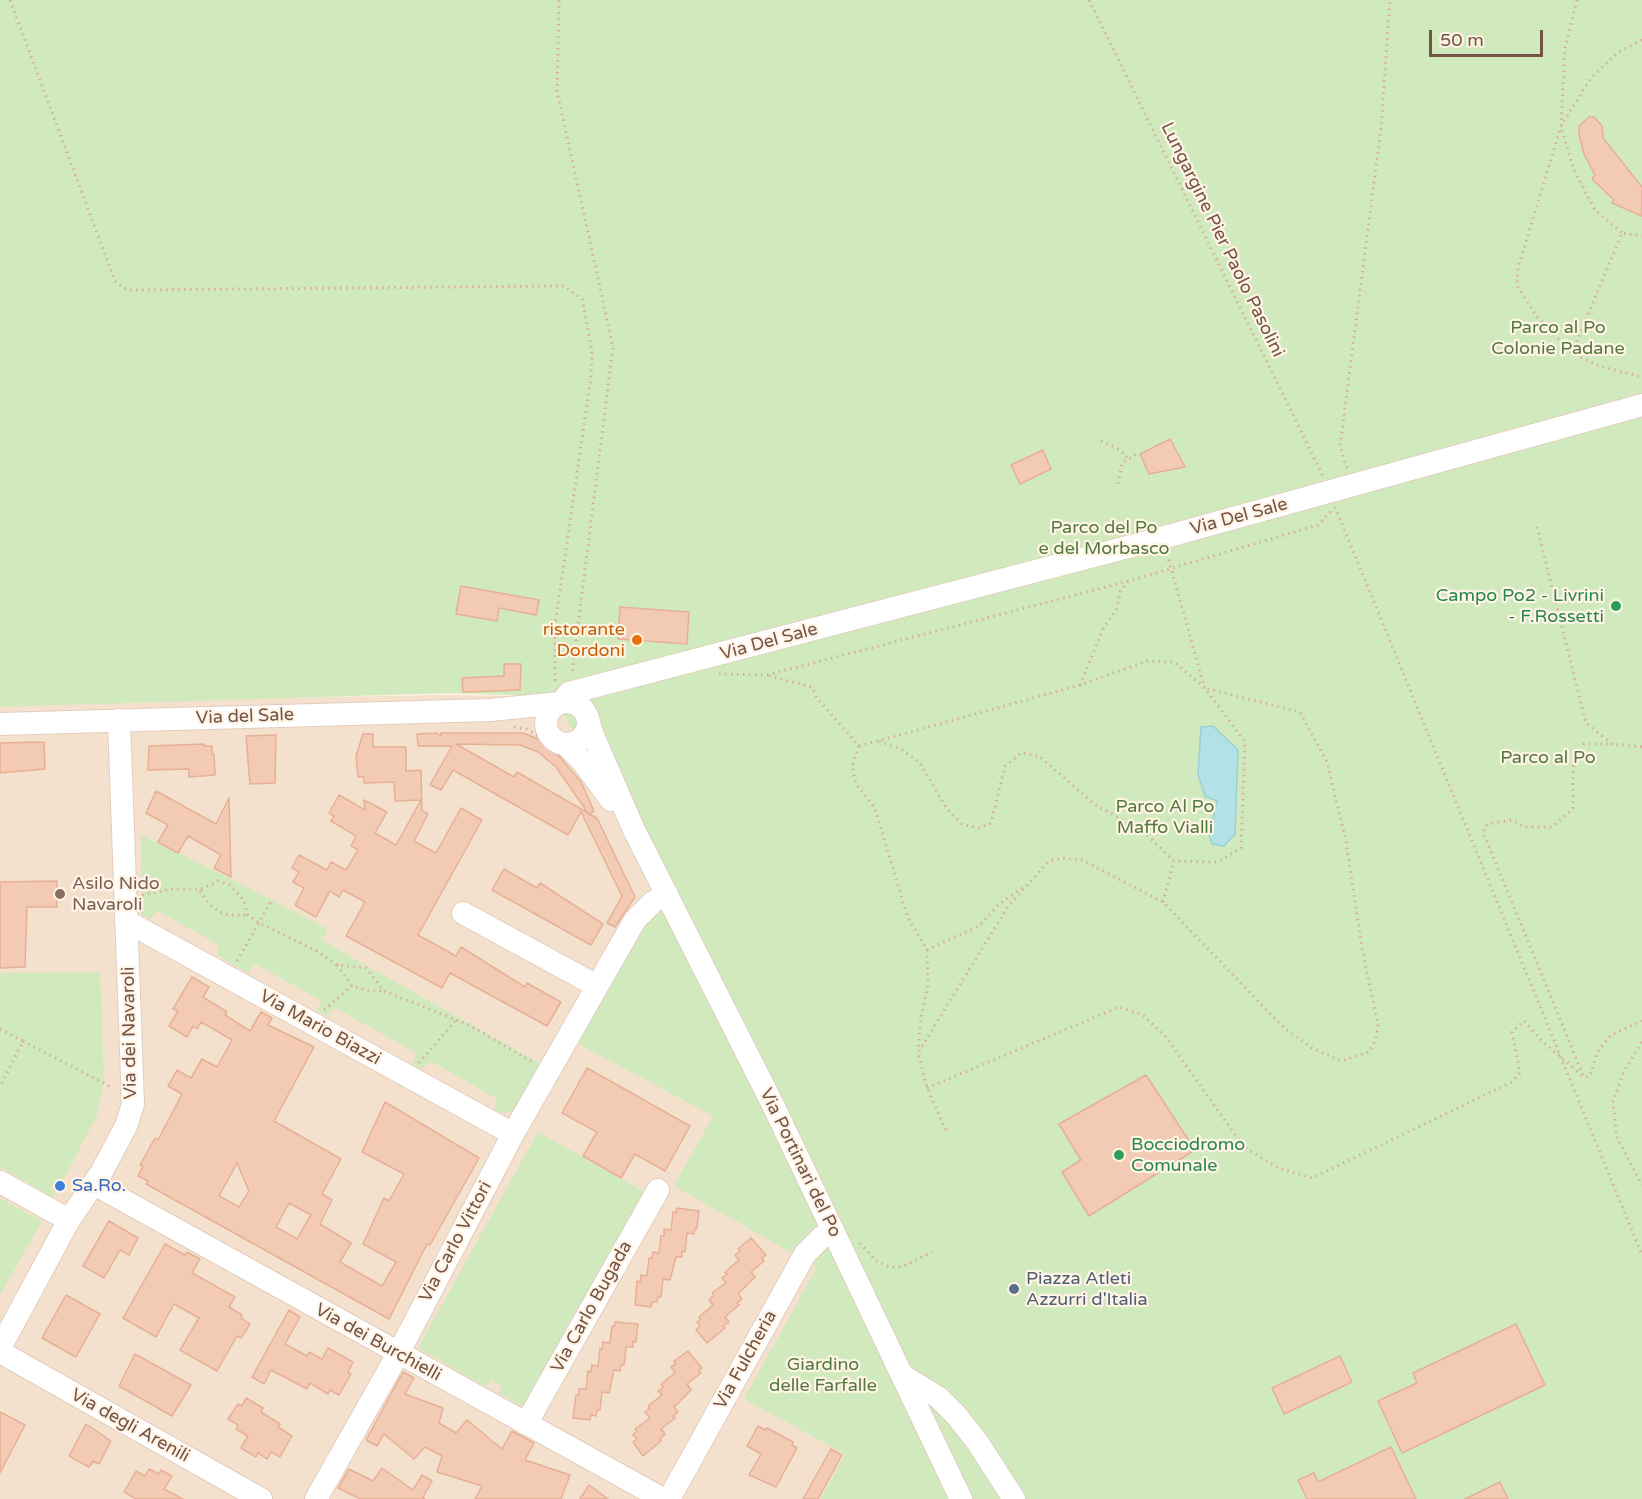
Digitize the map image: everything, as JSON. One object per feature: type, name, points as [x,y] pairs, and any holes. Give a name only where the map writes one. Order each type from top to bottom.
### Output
[{"type":"street","name":"Via Del Sale","points":[[574,702],[1642,405]]},
{"type":"street","name":"Via del Sale","points":[[0,724],[490,710],[574,702]]},
{"type":"street","points":[[574,702],[587,731],[578,741],[556,741],[546,717],[554,706],[574,702]]},
{"type":"street","name":"Via Portinari del Po","points":[[574,702],[592,733],[634,830],[833,1230],[961,1499]]},
{"type":"street","name":"Via del Sale","points":[[490,710],[528,714],[539,721],[556,741]]},
{"type":"street","name":"Via dei Navaroli","points":[[0,1350],[69,1220],[94,1184],[126,1126],[133,1104],[119,720]]},
{"type":"street","name":"Via Portinari del Po","points":[[556,741],[583,762],[634,830]]},
{"type":"street","name":"Via Carlo Vittori","points":[[316,1499],[398,1354],[513,1134],[635,920],[653,902],[667,894]]},
{"type":"street","points":[[463,913],[597,986]]},
{"type":"street","name":"Via Mario Biazzi","points":[[126,915],[228,977],[513,1134]]},
{"type":"street","points":[[0,1182],[69,1220]]},
{"type":"street","name":"Via dei Burchielli","points":[[94,1184],[663,1499]]},
{"type":"street","name":"Via Carlo Bugada","points":[[526,1424],[658,1190]]},
{"type":"street","name":"Via Fulcheria","points":[[669,1499],[805,1254],[822,1237],[833,1230]]},
{"type":"street","name":"Via degli Arenili","points":[[0,1350],[261,1499]]},
{"type":"street","points":[[902,1375],[939,1398],[969,1431],[1014,1499]]},
{"type":"street","points":[[939,1452],[946,1443],[969,1431]]},
{"type":"path","points":[[10,0],[115,281],[127,290],[564,286],[582,299],[592,350],[591,377],[555,625],[555,691],[574,702],[613,347],[557,91],[559,0]]},
{"type":"path","name":"Lungargine Pier Paolo Pasolini","points":[[1089,0],[1322,473],[1642,1255]]},
{"type":"path","points":[[1353,485],[1340,446],[1381,128],[1390,0]]},
{"type":"path","points":[[1577,0],[1565,48],[1561,126],[1518,268],[1517,286],[1537,317],[1572,353],[1599,366],[1642,377]]},
{"type":"path","points":[[1642,40],[1617,53],[1591,78],[1561,126],[1573,168],[1595,210],[1622,233],[1642,236]]},
{"type":"path","points":[[1572,353],[1622,233]]},
{"type":"path","points":[[1101,441],[1120,450],[1128,459]]},
{"type":"path","points":[[1118,484],[1122,463],[1138,453]]},
{"type":"path","points":[[767,675],[1129,581],[1318,525],[1332,511],[1329,492]]},
{"type":"path","points":[[1537,527],[1586,723],[1612,744]]},
{"type":"path","points":[[1170,567],[1178,588],[1205,688]]},
{"type":"path","points":[[1080,685],[1103,629],[1117,609],[1120,592],[1129,581]]},
{"type":"path","points":[[859,746],[1080,685],[1147,661],[1174,662],[1205,688],[1245,742],[1242,848],[1218,862],[1174,861],[1143,832],[1095,804],[1039,756],[1021,753],[1005,766],[996,813],[991,823],[979,828],[962,824],[947,809],[920,763],[901,749],[878,741]]},
{"type":"path","points":[[718,675],[767,675],[809,684],[817,698],[859,746]]},
{"type":"path","points":[[918,1053],[950,997],[1008,908],[1049,861],[1062,858],[1082,860],[1163,902],[1282,1026],[1304,1042],[1341,1061],[1369,1052],[1376,1039],[1378,1025],[1362,948],[1346,841],[1327,762],[1300,712],[1205,688]]},
{"type":"path","points":[[509,726],[526,729],[556,741]]},
{"type":"path","points":[[1584,1077],[1484,832],[1488,824],[1511,820],[1525,827],[1552,827],[1573,809],[1574,767],[1584,744],[1642,747]]},
{"type":"path","points":[[859,746],[852,766],[856,784],[875,808],[907,916],[927,950],[928,986],[921,1018],[918,1053],[927,1088],[946,1130]]},
{"type":"path","points":[[1163,902],[1174,861]]},
{"type":"path","points":[[126,915],[142,896],[172,889],[200,890],[218,881],[230,885],[244,901],[248,915]]},
{"type":"path","points":[[927,950],[979,926],[998,905],[1030,882]]},
{"type":"path","points":[[200,890],[209,904],[219,912],[228,915],[248,915],[259,923],[315,950],[337,965],[352,986],[370,991],[384,991],[470,1025],[549,1071]]},
{"type":"path","points":[[228,977],[272,900]]},
{"type":"path","points":[[337,965],[366,968],[384,991]]},
{"type":"path","points":[[314,1025],[328,1005],[352,986]]},
{"type":"path","points":[[927,1088],[1119,1007],[1143,1015],[1166,1037],[1243,1146],[1278,1168],[1312,1178],[1512,1082],[1520,1073],[1512,1032],[1524,1021],[1562,1059],[1584,1077],[1590,1076],[1597,1053],[1611,1035],[1642,1021]]},
{"type":"path","points":[[411,1078],[417,1066],[455,1021]]},
{"type":"path","points":[[0,1029],[113,1087],[117,1097]]},
{"type":"path","points":[[0,1088],[23,1041]]},
{"type":"path","points":[[1642,1042],[1624,1071],[1613,1102],[1617,1138],[1642,1185]]},
{"type":"path","points":[[833,1230],[848,1232],[875,1260],[889,1267],[902,1267],[933,1252]]},
{"type":"shaded area","points":[[569,693],[947,1499],[0,1499],[0,702],[452,695],[554,697]]},
{"type":"green space","name":"Parco del Po e del Morbasco","points":[[0,0],[1642,0],[1642,1499],[821,1499],[845,1454],[744,1399],[817,1267],[674,1186],[713,1116],[575,1042],[662,895],[554,696],[449,693],[0,707]]},
{"type":"green space","points":[[141,835],[327,929],[321,940],[541,1064],[516,1107],[508,1113],[494,1111],[497,1099],[431,1061],[422,1069],[412,1063],[417,1053],[335,1008],[326,1016],[316,1010],[322,1001],[255,964],[249,973],[217,955],[219,945],[158,911],[150,919],[141,914]]},
{"type":"green space","points":[[100,972],[104,1079],[97,1116],[63,1180],[58,1177],[51,1188],[57,1191],[53,1197],[0,1167],[0,973]]},
{"type":"green space","points":[[538,1132],[646,1193],[527,1408],[498,1393],[502,1386],[497,1383],[491,1380],[487,1387],[418,1348]]},
{"type":"green space","points":[[0,1198],[42,1221],[0,1295]]},
{"type":"water","points":[[1213,726],[1238,750],[1235,834],[1224,846],[1212,844],[1209,835],[1217,801],[1205,796],[1198,775],[1201,727]]},
{"type":"building","points":[[1589,117],[1594,117],[1602,126],[1603,138],[1642,187],[1642,216],[1612,203],[1614,200],[1592,179],[1595,175],[1584,154],[1579,134],[1579,126]]},
{"type":"building","points":[[1170,439],[1185,467],[1149,474],[1140,454]]},
{"type":"building","points":[[1043,450],[1051,469],[1020,484],[1011,465]]},
{"type":"building","points":[[461,586],[539,600],[536,615],[499,608],[497,621],[456,614]]},
{"type":"building","points":[[620,607],[689,612],[687,644],[618,639]]},
{"type":"building","points":[[504,664],[521,664],[520,690],[463,692],[462,678],[504,676]]},
{"type":"building","points":[[437,733],[441,736],[441,733],[523,733],[543,741],[553,749],[581,782],[594,811],[589,814],[597,818],[635,897],[615,927],[607,923],[622,896],[581,812],[568,835],[453,770],[441,790],[430,785],[452,746],[418,746],[417,734]],"holes":[[[456,744],[520,745],[538,752],[556,767],[588,813],[517,772],[514,777]]]},
{"type":"building","points":[[363,734],[373,734],[373,747],[406,747],[406,771],[421,770],[422,811],[428,814],[414,841],[436,853],[461,808],[482,820],[418,935],[456,956],[461,947],[525,987],[527,983],[561,1002],[547,1026],[450,973],[442,988],[346,936],[365,902],[343,890],[339,897],[330,891],[316,917],[295,905],[304,888],[293,882],[299,872],[292,868],[299,855],[327,870],[331,862],[346,870],[358,850],[351,846],[356,836],[331,821],[334,816],[329,813],[339,795],[365,810],[364,800],[387,812],[375,833],[396,845],[421,800],[395,801],[394,782],[364,783],[364,777],[358,777],[356,756]]},
{"type":"building","points":[[276,735],[275,783],[250,784],[246,736]]},
{"type":"building","points":[[44,742],[45,769],[0,773],[0,743]]},
{"type":"building","points":[[204,744],[204,746],[212,746],[215,775],[189,777],[189,769],[148,770],[149,746]]},
{"type":"building","points":[[156,791],[216,824],[229,798],[231,877],[214,868],[221,855],[188,836],[178,853],[158,842],[168,825],[146,813]]},
{"type":"building","points":[[504,869],[537,888],[540,883],[603,924],[591,945],[492,890]]},
{"type":"building","points":[[57,881],[57,907],[27,907],[25,967],[0,968],[0,882]]},
{"type":"building","points":[[192,977],[209,987],[203,997],[227,1012],[225,1015],[250,1031],[261,1012],[272,1018],[268,1025],[314,1047],[274,1121],[341,1159],[322,1194],[332,1200],[320,1224],[351,1243],[340,1262],[382,1286],[396,1262],[363,1244],[384,1198],[389,1201],[404,1174],[362,1152],[385,1102],[479,1158],[430,1245],[427,1244],[389,1319],[146,1184],[148,1181],[138,1176],[143,1166],[140,1165],[155,1138],[158,1140],[182,1094],[168,1086],[177,1070],[191,1078],[202,1059],[217,1067],[232,1040],[201,1022],[197,1029],[193,1026],[187,1037],[169,1026],[178,1011],[173,1009]],"holes":[[[237,1163],[249,1191],[239,1207],[219,1196]],[[289,1203],[311,1215],[297,1239],[276,1227]]]},
{"type":"building","points":[[587,1068],[690,1126],[665,1171],[635,1154],[621,1178],[583,1156],[597,1132],[562,1113]]},
{"type":"building","points":[[1146,1075],[1195,1150],[1089,1216],[1062,1172],[1081,1160],[1059,1124]]},
{"type":"building","points":[[677,1208],[699,1211],[697,1228],[694,1234],[687,1233],[685,1252],[682,1251],[682,1257],[676,1257],[670,1280],[663,1279],[661,1297],[658,1297],[657,1302],[652,1302],[651,1307],[635,1305],[637,1281],[640,1282],[641,1275],[647,1276],[649,1258],[652,1258],[653,1252],[659,1253],[661,1236],[664,1236],[664,1229],[671,1230],[673,1212],[676,1213]]},
{"type":"building","points":[[109,1221],[138,1238],[129,1255],[120,1250],[104,1278],[83,1266]]},
{"type":"building","points":[[751,1238],[766,1255],[762,1258],[764,1261],[751,1272],[755,1277],[738,1294],[742,1299],[737,1303],[739,1305],[725,1317],[729,1322],[723,1326],[725,1328],[707,1343],[696,1330],[700,1326],[697,1322],[701,1319],[699,1317],[713,1305],[709,1300],[714,1295],[712,1293],[726,1283],[722,1278],[727,1274],[725,1272],[739,1260],[735,1255],[740,1251],[738,1249]]},
{"type":"building","points":[[165,1244],[185,1255],[187,1252],[200,1259],[192,1273],[235,1297],[229,1307],[242,1315],[241,1318],[250,1324],[241,1338],[237,1336],[217,1371],[180,1350],[199,1318],[174,1304],[156,1337],[123,1318]]},
{"type":"building","points":[[66,1295],[100,1314],[76,1357],[42,1338]]},
{"type":"building","points":[[289,1310],[300,1317],[285,1344],[307,1356],[309,1352],[322,1359],[328,1348],[353,1362],[348,1372],[351,1374],[339,1395],[330,1390],[328,1394],[310,1383],[307,1389],[271,1370],[264,1384],[252,1377]]},
{"type":"building","points":[[615,1322],[638,1324],[636,1342],[633,1341],[633,1347],[626,1347],[624,1365],[621,1365],[620,1371],[614,1370],[609,1393],[602,1392],[600,1410],[597,1410],[596,1416],[591,1415],[590,1420],[573,1418],[576,1395],[579,1395],[579,1389],[586,1389],[588,1371],[591,1372],[592,1365],[598,1366],[600,1349],[602,1349],[603,1342],[610,1343],[612,1326],[615,1326]]},
{"type":"building","points":[[1516,1324],[1545,1385],[1402,1453],[1378,1401],[1417,1383],[1413,1373]]},
{"type":"building","points":[[688,1351],[702,1368],[698,1371],[701,1373],[687,1384],[691,1390],[674,1407],[678,1412],[673,1416],[675,1418],[661,1429],[665,1434],[660,1439],[661,1441],[643,1456],[633,1442],[637,1439],[633,1435],[637,1431],[635,1429],[650,1418],[645,1412],[650,1408],[648,1406],[662,1395],[658,1391],[663,1387],[661,1384],[675,1373],[671,1367],[676,1364],[674,1361]]},
{"type":"building","points":[[135,1354],[191,1385],[172,1416],[119,1386]]},
{"type":"building","points":[[1340,1356],[1352,1382],[1284,1414],[1272,1388]]},
{"type":"building","points":[[403,1372],[414,1378],[405,1394],[443,1408],[439,1423],[456,1433],[467,1420],[502,1449],[512,1431],[534,1443],[525,1460],[570,1475],[561,1499],[475,1499],[482,1486],[437,1472],[442,1456],[425,1447],[414,1459],[384,1434],[377,1446],[366,1440]]},
{"type":"building","points":[[246,1398],[263,1408],[261,1412],[280,1424],[278,1427],[292,1436],[280,1457],[271,1452],[267,1459],[258,1453],[256,1457],[241,1448],[248,1436],[236,1429],[238,1425],[228,1419],[238,1404],[242,1406]]},
{"type":"building","points":[[0,1412],[25,1425],[0,1473]]},
{"type":"building","points":[[86,1424],[111,1441],[99,1464],[93,1461],[89,1467],[69,1456]]},
{"type":"building","points":[[758,1426],[765,1430],[767,1428],[793,1442],[792,1445],[797,1448],[776,1487],[749,1475],[761,1454],[747,1446]]},
{"type":"building","points":[[1391,1447],[1416,1499],[1307,1499],[1298,1480],[1314,1473],[1318,1482]]},
{"type":"building","points":[[831,1449],[842,1455],[818,1499],[803,1499]]},
{"type":"building","points":[[382,1468],[413,1490],[422,1475],[432,1481],[423,1497],[425,1499],[360,1499],[338,1488],[349,1469],[373,1481]]},
{"type":"building","points":[[149,1469],[159,1474],[161,1470],[172,1476],[164,1489],[183,1499],[136,1499],[124,1492],[136,1471],[145,1476]]},
{"type":"building","points":[[1500,1482],[1508,1499],[1465,1499]]},
{"type":"building","points":[[589,1485],[608,1499],[580,1499]]},
{"type":"place","name":"Campo Po2 - Livrini - F.Rossetti","points":[[1616,606]]},
{"type":"place","name":"ristorante Dordoni","points":[[637,640]]},
{"type":"place","name":"Asilo Nido Navaroli","points":[[60,894]]},
{"type":"place","name":"Bocciodromo Comunale","points":[[1119,1155]]},
{"type":"place","name":"Sa.Ro.","points":[[60,1186]]},
{"type":"place","name":"Piazza Atleti Azzurri d'Italia","points":[[1014,1289]]},
{"type":"park label","name":"Parco al Po Colonie Padane","points":[[1558,338]]},
{"type":"park label","name":"Parco al Po","points":[[1548,758]]},
{"type":"park label","name":"Parco Al Po Maffo Vialli","points":[[1165,817]]},
{"type":"park label","name":"Giardino delle Farfalle","points":[[823,1375]]}]
